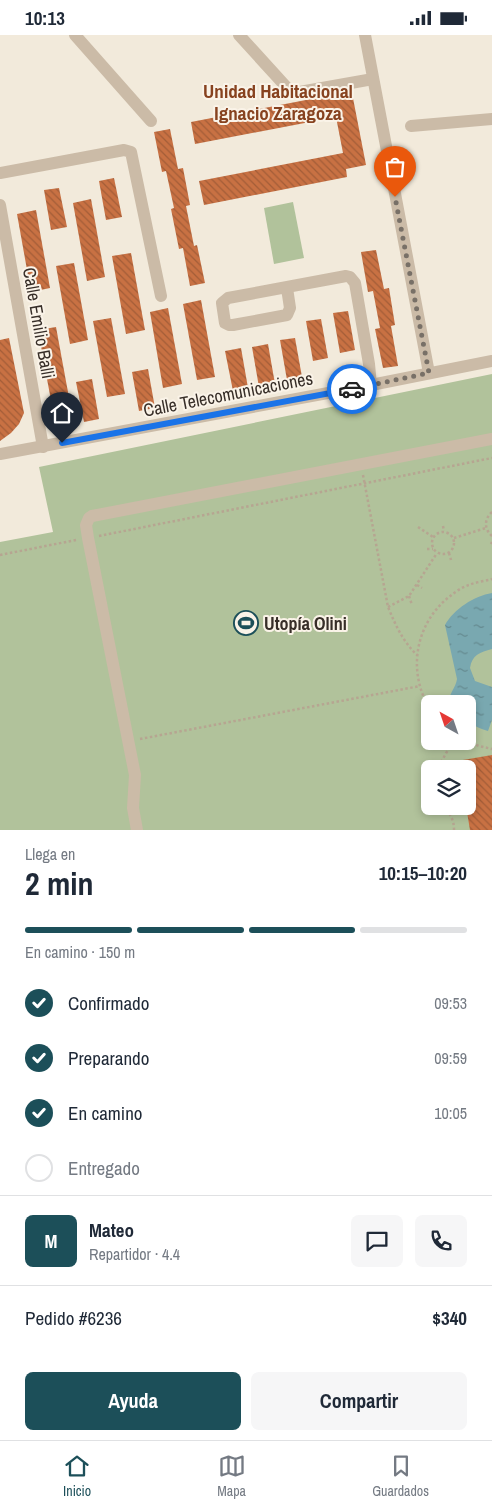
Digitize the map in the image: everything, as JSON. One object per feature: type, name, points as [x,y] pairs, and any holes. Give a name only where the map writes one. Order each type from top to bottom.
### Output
[{"type":"street","points":[[75,35],[151,121]]},
{"type":"street","points":[[239,35],[290,91],[294,93],[373,79]]},
{"type":"street","points":[[365,35],[429,373]]},
{"type":"street","points":[[410,126],[492,119]]},
{"type":"street","points":[[0,173],[124,150],[131,152],[161,296]]},
{"type":"street","name":"Calle Emilio Balli","points":[[0,205],[43,447]]},
{"type":"street","points":[[287,288],[290,308],[287,315],[232,325],[225,323],[222,303],[228,298],[346,276],[350,277],[354,279],[368,355],[371,385]]},
{"type":"street","name":"Calle Telecomunicaciones","points":[[0,454],[492,361]]},
{"type":"street","points":[[137,830],[133,808],[135,775],[88,538],[87,521],[92,516],[492,439]]},
{"type":"path","points":[[0,555],[492,459]]},
{"type":"path","points":[[361,465],[388,607],[396,627],[406,644],[417,655]]},
{"type":"path","points":[[492,512],[486,521],[486,528],[492,537]]},
{"type":"path","points":[[443,525],[444,531]]},
{"type":"path","points":[[418,527],[433,537]]},
{"type":"path","points":[[454,538],[486,528]]},
{"type":"path","points":[[427,549],[433,549],[443,555],[449,553],[455,544],[454,538],[444,531],[438,533],[433,537],[433,549]]},
{"type":"path","points":[[388,607],[410,596],[438,553]]},
{"type":"path","points":[[449,553],[451,560]]},
{"type":"path","points":[[424,695],[420,686],[417,655],[424,629],[430,617],[437,608],[461,589],[470,584],[492,579]]},
{"type":"path","points":[[417,585],[422,588]]},
{"type":"path","points":[[410,596],[412,605]]},
{"type":"path","points":[[129,742],[420,686]]},
{"type":"path","points":[[476,745],[492,749]]},
{"type":"path","points":[[450,815],[454,823],[454,830]]},
{"type":"green space","points":[[293,202],[304,258],[274,264],[264,208]]},
{"type":"green space","name":"Utopía Olini","points":[[492,374],[492,830],[0,830],[0,542],[53,532],[39,467]]},
{"type":"water","points":[[492,593],[492,649],[477,655],[470,668],[475,681],[492,687],[492,720],[488,731],[476,726],[476,695],[451,695],[457,679],[445,625],[465,604]]},
{"type":"building","points":[[352,93],[366,165],[346,169],[347,177],[204,205],[199,181],[343,153],[336,117],[195,144],[191,122],[332,95],[332,97]]},
{"type":"building","points":[[170,129],[178,169],[183,168],[190,205],[186,206],[194,246],[197,245],[205,283],[190,286],[183,248],[179,249],[171,209],[174,208],[166,171],[162,172],[154,132]]},
{"type":"building","points":[[114,178],[122,217],[106,220],[99,181]]},
{"type":"building","points":[[59,188],[67,227],[51,230],[44,190]]},
{"type":"building","points":[[91,199],[105,277],[87,281],[73,203]]},
{"type":"building","points":[[36,210],[50,288],[31,292],[17,214]]},
{"type":"building","points":[[376,250],[384,289],[389,288],[395,325],[391,326],[398,366],[383,368],[375,329],[380,328],[373,291],[368,292],[361,252]]},
{"type":"building","points":[[131,253],[145,330],[126,334],[112,256]]},
{"type":"building","points":[[74,263],[88,340],[70,344],[56,266]]},
{"type":"building","points":[[201,300],[215,377],[197,380],[183,304]]},
{"type":"building","points":[[168,308],[182,384],[163,388],[150,312]]},
{"type":"building","points":[[348,311],[355,350],[340,353],[333,313]]},
{"type":"building","points":[[111,318],[125,394],[107,397],[93,321]]},
{"type":"building","points":[[321,319],[328,358],[313,361],[306,321]]},
{"type":"building","points":[[56,327],[70,403],[52,406],[38,330]]},
{"type":"building","points":[[9,338],[24,413],[19,424],[0,441],[0,340]]},
{"type":"building","points":[[295,338],[302,377],[287,380],[280,340]]},
{"type":"building","points":[[268,344],[275,384],[259,387],[252,347]]},
{"type":"building","points":[[241,348],[248,388],[233,391],[225,351]]},
{"type":"building","points":[[148,369],[155,408],[139,411],[132,372]]},
{"type":"building","points":[[92,379],[99,419],[84,422],[76,382]]},
{"type":"building","points":[[492,755],[492,830],[470,830],[468,815],[476,815],[476,760],[463,760]]},
{"type":"way so far","points":[[352,389],[429,373],[395,197]]},
{"type":"place","name":"Utopía Olini","points":[[246,623]]},
{"type":"district","name":"Unidad Habitacional Ignacio Zaragoza","points":[[278,102]]},
{"type":"route","points":[[62,443],[352,389]]}]
